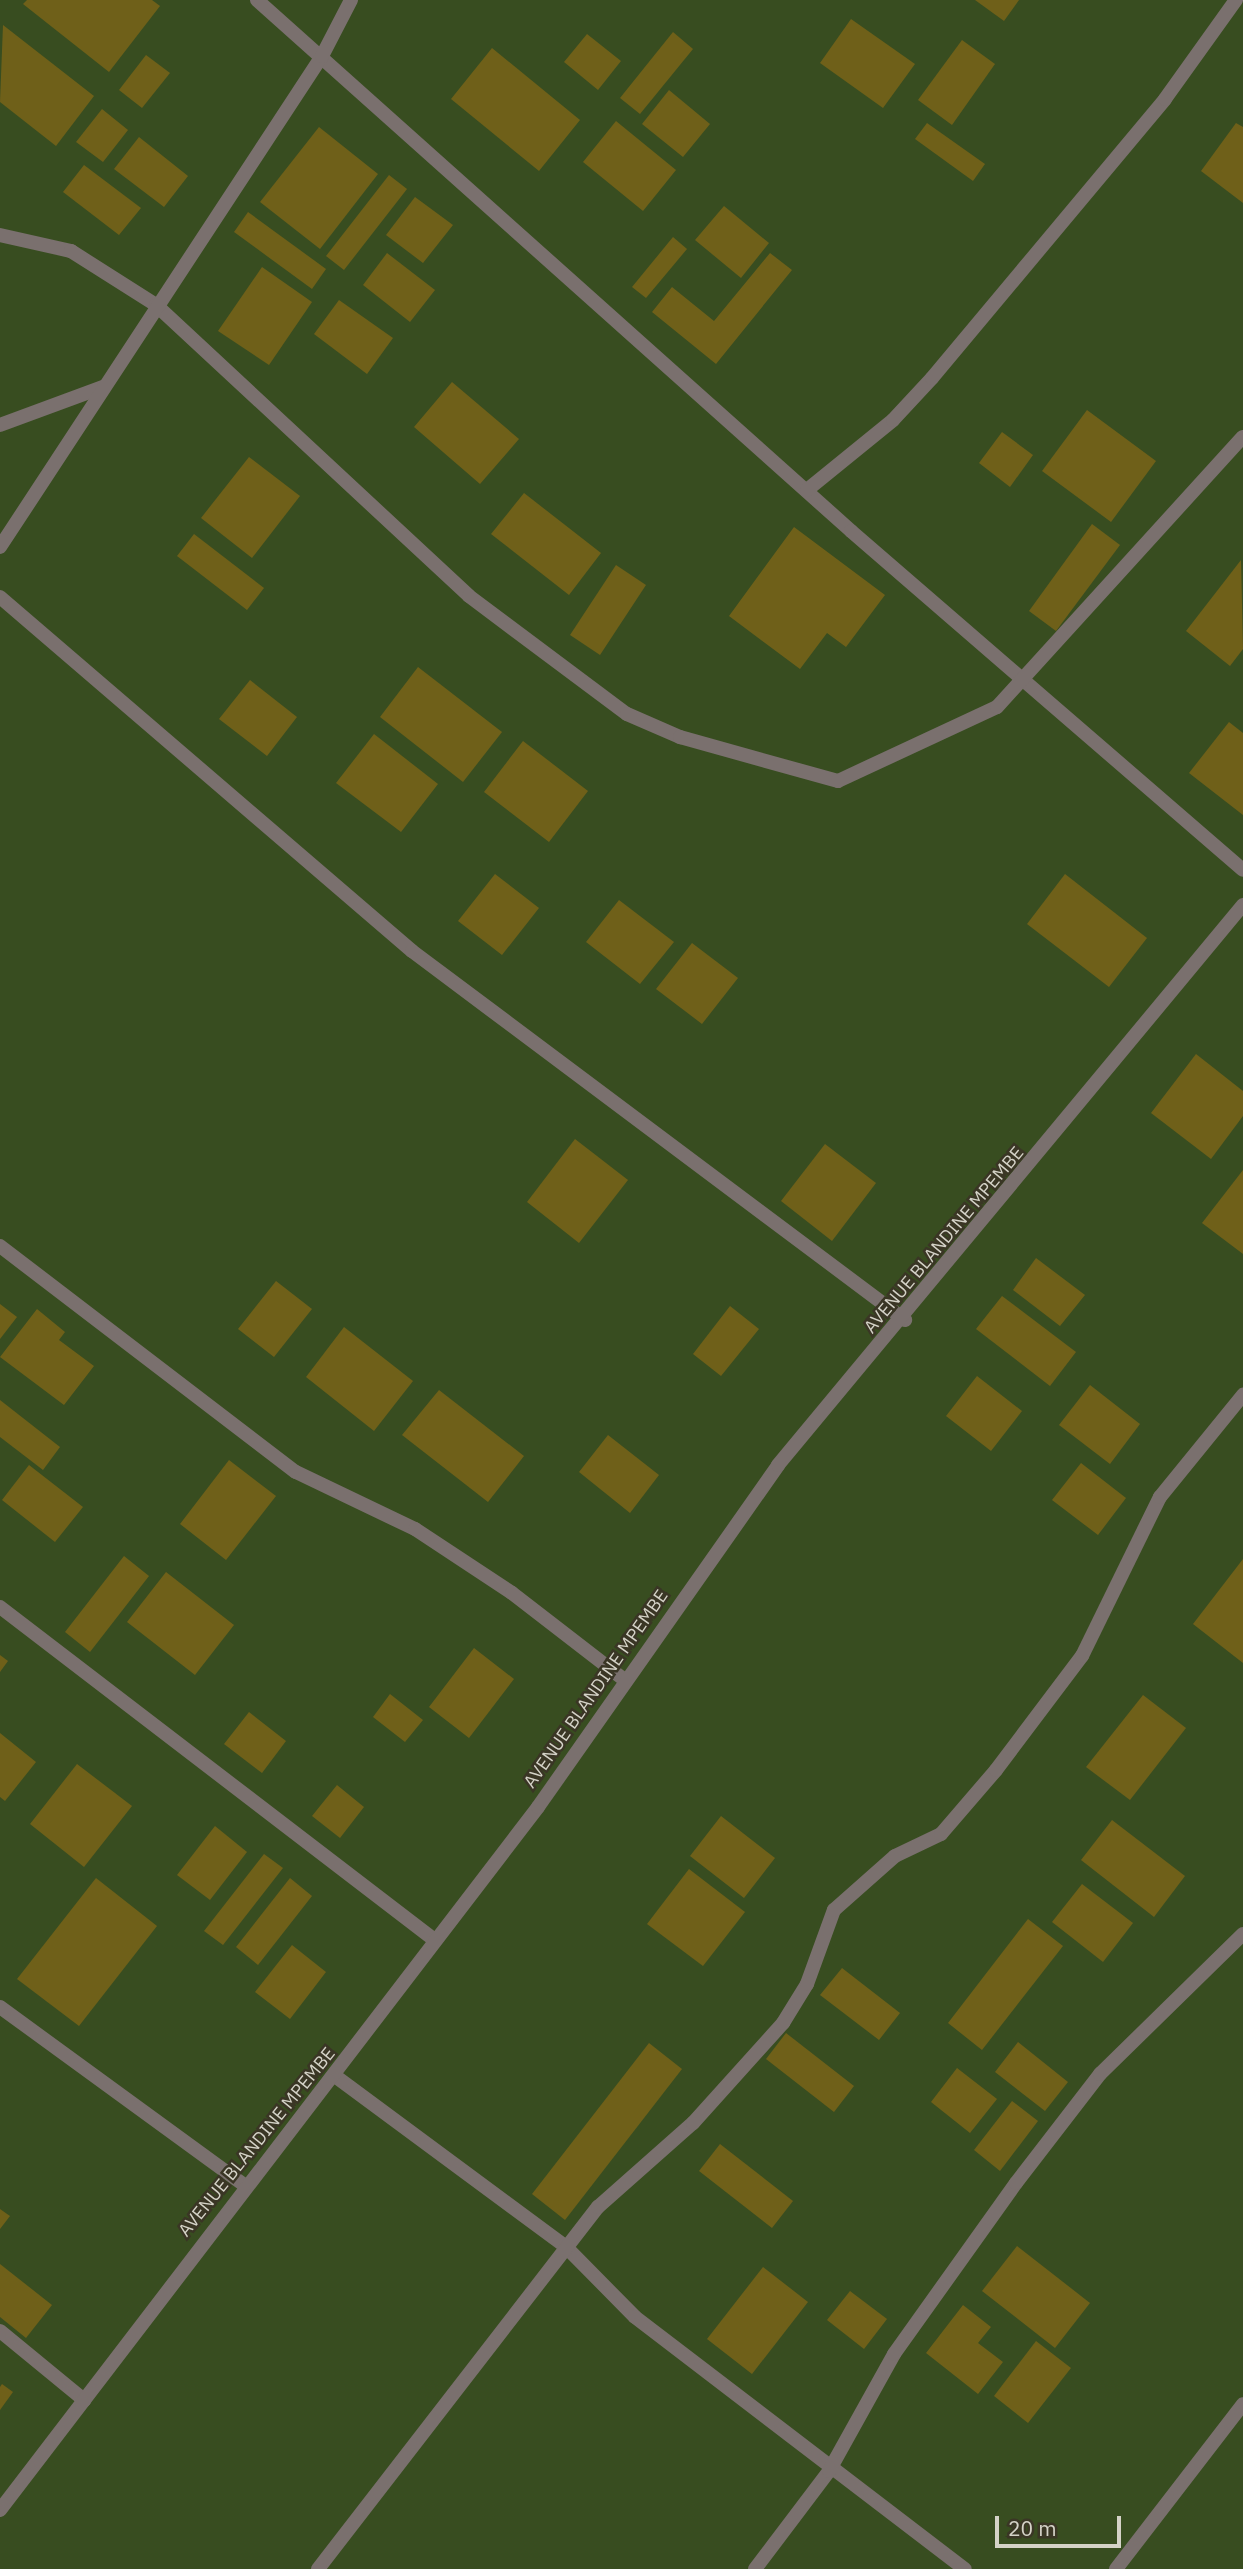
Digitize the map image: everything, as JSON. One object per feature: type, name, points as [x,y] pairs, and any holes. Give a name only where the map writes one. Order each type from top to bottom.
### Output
[{"type":"street","points":[[257,0],[807,490],[1243,870]]},
{"type":"street","points":[[0,547],[156,305],[321,57],[351,0]]},
{"type":"street","points":[[807,490],[893,420],[932,378],[1165,99],[1236,0],[1243,5]]},
{"type":"street","points":[[0,235],[71,251],[156,305],[469,596],[628,714],[680,737],[838,781],[997,707],[1025,681],[1243,437]]},
{"type":"street","points":[[0,425],[103,387]]},
{"type":"street","points":[[0,597],[412,951],[905,1320]]},
{"type":"street","name":"AVENUE BLANDINE MPEMBE","points":[[0,2510],[244,2185],[335,2076],[432,1938],[538,1807],[778,1465],[905,1320],[1243,905]]},
{"type":"street","points":[[0,1246],[296,1472],[415,1529],[626,1681]]},
{"type":"street","points":[[318,2569],[566,2247],[783,2023],[807,1984],[834,1910],[895,1856],[941,1834],[996,1770],[1082,1656],[1160,1497],[1243,1395]]},
{"type":"street","points":[[0,1607],[432,1938]]},
{"type":"street","points":[[755,2569],[829,2471],[894,2354],[1032,2161],[1100,2074],[1243,1934]]},
{"type":"street","points":[[0,2007],[244,2185]]},
{"type":"street","points":[[335,2076],[566,2247],[635,2317],[748,2400],[829,2471],[965,2569]]},
{"type":"street","points":[[0,2331],[84,2400]]},
{"type":"street","points":[[1116,2569],[1243,2404]]},
{"type":"green space","points":[[0,0],[1243,0],[1243,2569],[0,2569]]},
{"type":"building","points":[[27,0],[152,0],[160,6],[109,72],[23,4]]},
{"type":"building","points":[[975,0],[1019,0],[1004,21]]},
{"type":"building","points":[[851,19],[915,64],[883,108],[820,63]]},
{"type":"building","points":[[3,25],[94,96],[56,146],[0,102]]},
{"type":"building","points":[[673,32],[693,49],[640,114],[620,98]]},
{"type":"building","points":[[587,34],[621,61],[598,90],[564,62]]},
{"type":"building","points":[[962,40],[995,64],[952,125],[918,100]]},
{"type":"building","points":[[492,48],[580,120],[539,171],[451,99]]},
{"type":"building","points":[[146,55],[170,73],[142,108],[119,90]]},
{"type":"building","points":[[669,90],[710,124],[683,157],[642,124]]},
{"type":"building","points":[[102,109],[128,130],[103,162],[76,142]]},
{"type":"building","points":[[616,121],[676,170],[643,211],[583,162]]},
{"type":"building","points":[[927,123],[985,164],[973,181],[915,139]]},
{"type":"building","points":[[1236,123],[1243,127],[1243,203],[1201,171]]},
{"type":"building","points":[[319,127],[378,174],[320,249],[260,202]]},
{"type":"building","points":[[139,137],[188,176],[164,207],[114,169]]},
{"type":"building","points":[[84,165],[141,208],[119,235],[63,192]]},
{"type":"building","points":[[389,175],[407,189],[344,270],[326,256]]},
{"type":"building","points":[[415,197],[453,225],[423,263],[386,235]]},
{"type":"building","points":[[724,206],[769,243],[741,278],[695,240]]},
{"type":"building","points":[[248,212],[326,269],[312,289],[234,232]]},
{"type":"building","points":[[673,237],[687,249],[646,298],[632,287]]},
{"type":"building","points":[[387,253],[435,290],[410,322],[363,285]]},
{"type":"building","points":[[770,253],[792,270],[716,364],[652,312],[672,287],[714,321]]},
{"type":"building","points":[[262,267],[312,302],[269,365],[218,331]]},
{"type":"building","points":[[339,300],[393,338],[367,374],[314,334]]},
{"type":"building","points":[[452,382],[519,439],[480,484],[414,427]]},
{"type":"building","points":[[1087,410],[1156,461],[1111,522],[1042,471]]},
{"type":"building","points":[[1002,432],[1033,455],[1010,487],[979,463]]},
{"type":"building","points":[[249,457],[300,496],[252,558],[201,518]]},
{"type":"building","points":[[524,493],[601,553],[569,595],[491,534]]},
{"type":"building","points":[[1092,524],[1120,545],[1056,631],[1029,611]]},
{"type":"building","points":[[794,527],[885,595],[846,647],[827,633],[800,669],[729,616]]},
{"type":"building","points":[[194,534],[264,588],[247,610],[177,556]]},
{"type":"building","points":[[1241,560],[1243,649],[1230,666],[1186,631]]},
{"type":"building","points":[[616,565],[646,585],[600,655],[570,635]]},
{"type":"building","points":[[418,667],[502,732],[463,782],[380,717]]},
{"type":"building","points":[[250,680],[297,717],[267,756],[219,719]]},
{"type":"building","points":[[1229,722],[1243,733],[1243,815],[1189,773]]},
{"type":"building","points":[[374,734],[438,784],[401,832],[336,783]]},
{"type":"building","points":[[523,741],[588,791],[549,842],[484,792]]},
{"type":"building","points":[[495,874],[539,908],[502,955],[458,921]]},
{"type":"building","points":[[1065,874],[1147,938],[1109,987],[1027,924]]},
{"type":"building","points":[[619,900],[674,942],[640,984],[586,942]]},
{"type":"building","points":[[692,943],[738,978],[702,1024],[656,989]]},
{"type":"building","points":[[1196,1054],[1243,1091],[1243,1116],[1211,1159],[1151,1113]]},
{"type":"building","points":[[575,1139],[628,1180],[579,1243],[527,1202]]},
{"type":"building","points":[[825,1144],[876,1183],[832,1241],[781,1201]]},
{"type":"building","points":[[1243,1170],[1243,1254],[1202,1223]]},
{"type":"building","points":[[1036,1258],[1085,1295],[1060,1326],[1013,1290]]},
{"type":"building","points":[[276,1281],[312,1309],[274,1357],[238,1329]]},
{"type":"building","points":[[1002,1296],[1076,1352],[1050,1386],[976,1329]]},
{"type":"building","points":[[0,1304],[17,1317],[0,1339]]},
{"type":"building","points":[[730,1306],[759,1329],[721,1376],[693,1354]]},
{"type":"building","points":[[37,1309],[65,1332],[59,1340],[94,1366],[64,1405],[0,1357]]},
{"type":"building","points":[[344,1327],[413,1381],[374,1431],[306,1377]]},
{"type":"building","points":[[977,1376],[1022,1411],[991,1451],[946,1416]]},
{"type":"building","points":[[1090,1385],[1140,1424],[1110,1464],[1059,1425]]},
{"type":"building","points":[[439,1390],[524,1456],[488,1502],[402,1435]]},
{"type":"building","points":[[0,1400],[60,1447],[43,1470],[0,1437]]},
{"type":"building","points":[[608,1435],[659,1475],[630,1513],[579,1472]]},
{"type":"building","points":[[229,1460],[276,1496],[226,1560],[180,1524]]},
{"type":"building","points":[[1081,1463],[1126,1498],[1098,1535],[1052,1500]]},
{"type":"building","points":[[29,1465],[83,1507],[55,1542],[2,1500]]},
{"type":"building","points":[[124,1556],[149,1576],[90,1652],[65,1632]]},
{"type":"building","points":[[1243,1559],[1243,1663],[1193,1624]]},
{"type":"building","points":[[166,1572],[234,1625],[195,1675],[127,1622]]},
{"type":"building","points":[[474,1648],[514,1679],[469,1738],[429,1707]]},
{"type":"building","points":[[0,1655],[8,1661],[0,1672]]},
{"type":"building","points":[[390,1694],[423,1720],[405,1742],[373,1717]]},
{"type":"building","points":[[1143,1695],[1186,1728],[1130,1800],[1086,1767]]},
{"type":"building","points":[[249,1712],[286,1741],[262,1773],[224,1744]]},
{"type":"building","points":[[0,1733],[36,1762],[5,1801],[0,1797]]},
{"type":"building","points":[[77,1764],[132,1806],[84,1867],[30,1824]]},
{"type":"building","points":[[337,1785],[364,1807],[340,1838],[312,1816]]},
{"type":"building","points":[[721,1816],[775,1858],[744,1898],[690,1856]]},
{"type":"building","points":[[1112,1820],[1185,1876],[1154,1917],[1081,1860]]},
{"type":"building","points":[[215,1826],[247,1852],[210,1900],[177,1875]]},
{"type":"building","points":[[264,1854],[283,1868],[223,1945],[204,1931]]},
{"type":"building","points":[[689,1869],[745,1912],[703,1966],[647,1924]]},
{"type":"building","points":[[96,1878],[157,1926],[79,2026],[17,1979]]},
{"type":"building","points":[[290,1878],[312,1896],[258,1965],[236,1947]]},
{"type":"building","points":[[1082,1884],[1133,1923],[1103,1962],[1052,1922]]},
{"type":"building","points":[[1028,1919],[1063,1946],[982,2050],[948,2023]]},
{"type":"building","points":[[292,1945],[326,1972],[290,2019],[255,1992]]},
{"type":"building","points":[[842,1968],[900,2013],[879,2040],[820,1995]]},
{"type":"building","points":[[786,2033],[854,2086],[834,2112],[766,2059]]},
{"type":"building","points":[[1018,2042],[1068,2082],[1045,2111],[995,2072]]},
{"type":"building","points":[[649,2043],[682,2069],[565,2220],[532,2194]]},
{"type":"building","points":[[957,2068],[997,2099],[970,2133],[931,2102]]},
{"type":"building","points":[[1012,2101],[1038,2121],[1000,2171],[974,2150]]},
{"type":"building","points":[[720,2144],[793,2201],[772,2228],[699,2171]]},
{"type":"building","points":[[0,2209],[10,2216],[0,2229]]},
{"type":"building","points":[[1017,2246],[1090,2303],[1055,2348],[982,2291]]},
{"type":"building","points":[[0,2264],[52,2305],[26,2338],[0,2317]]},
{"type":"building","points":[[763,2267],[808,2302],[752,2374],[707,2339]]},
{"type":"building","points":[[850,2291],[887,2319],[864,2349],[827,2320]]},
{"type":"building","points":[[963,2305],[991,2327],[978,2343],[1003,2362],[978,2394],[926,2353]]},
{"type":"building","points":[[1036,2341],[1071,2368],[1028,2423],[994,2396]]},
{"type":"building","points":[[2,2384],[13,2392],[0,2410],[0,2387]]}]
